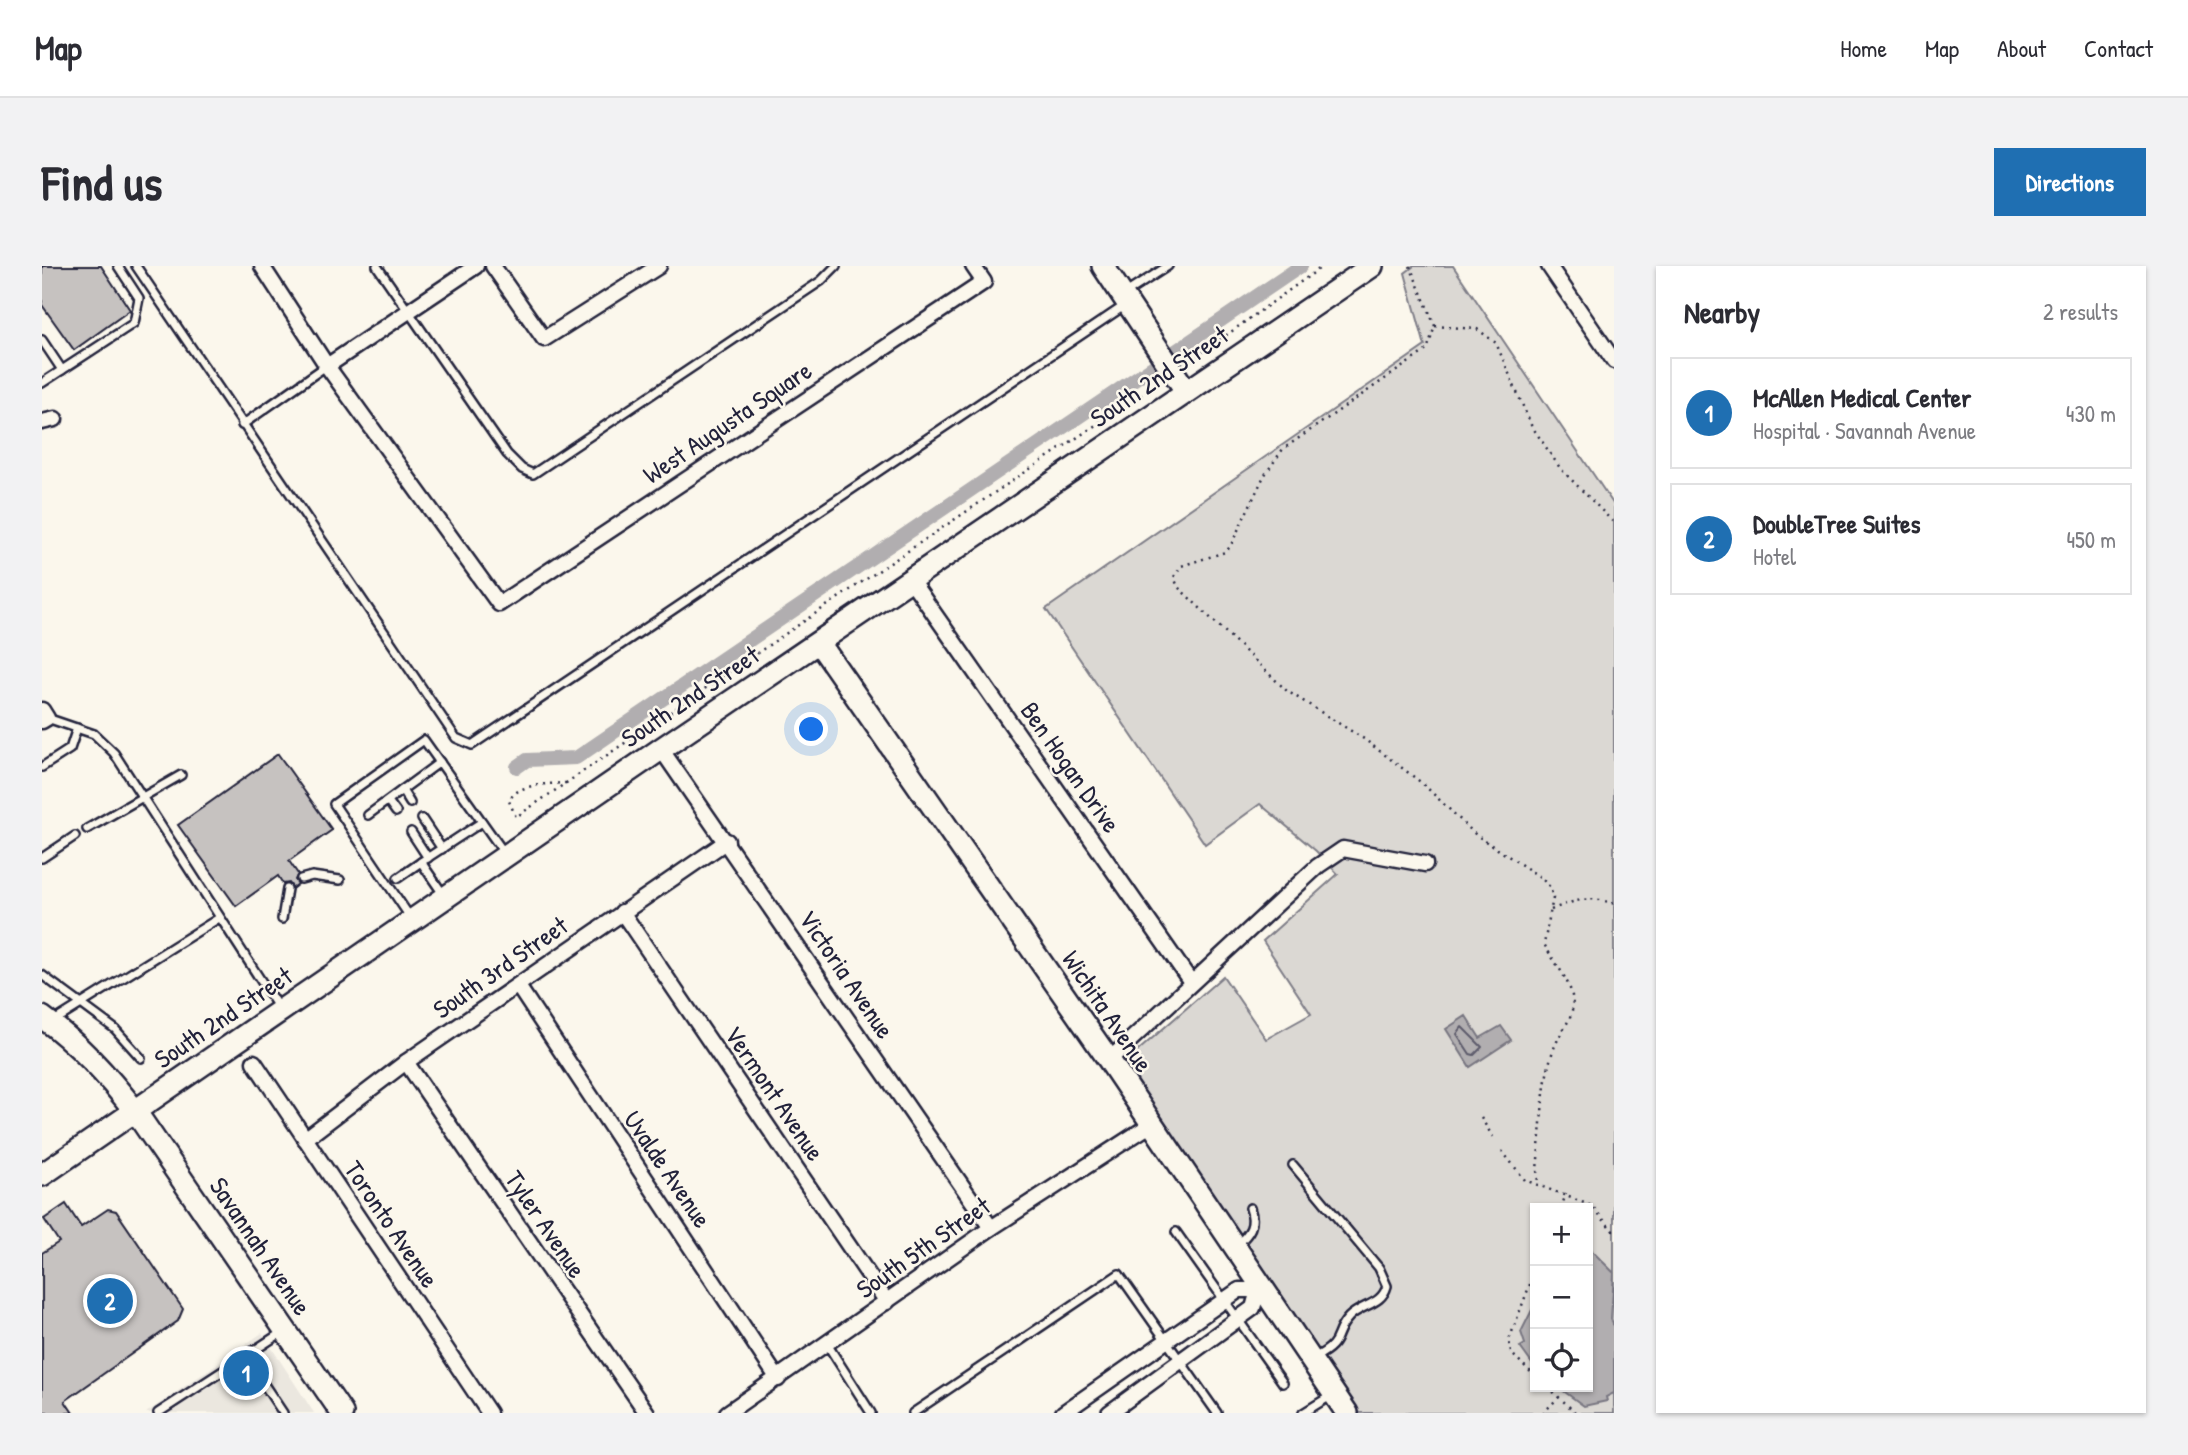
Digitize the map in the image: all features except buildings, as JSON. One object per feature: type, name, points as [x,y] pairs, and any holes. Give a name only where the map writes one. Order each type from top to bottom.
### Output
[{"type":"main road","points":[[1103,266],[1172,366],[1186,391]]},
{"type":"main road","name":"South 2nd Street","points":[[42,1175],[661,749],[1373,266]]},
{"type":"main road","name":"Wichita Avenue","points":[[819,643],[1109,1060],[1150,1125],[1347,1413]]},
{"type":"main road","name":"Savannah Avenue","points":[[45,1020],[70,1037],[104,1071],[135,1111],[342,1413]]},
{"type":"street","points":[[262,266],[327,366],[476,266]]},
{"type":"street","points":[[493,266],[544,339],[659,266]]},
{"type":"street","name":"West Augusta Square","points":[[327,366],[499,604],[984,282],[973,266]]},
{"type":"street","points":[[1549,266],[1613,358]]},
{"type":"street","name":"Ben Hogan Drive","points":[[910,579],[1192,982]]},
{"type":"street","name":"Victoria Avenue","points":[[661,749],[727,841],[991,1228]]},
{"type":"street","name":"South 3rd Street","points":[[305,1139],[406,1062],[727,841]]},
{"type":"street","points":[[1109,1060],[1318,866],[1343,849],[1425,864]]},
{"type":"street","name":"Vermont Avenue","points":[[622,912],[887,1302]]},
{"type":"street","name":"Uvalde Avenue","points":[[518,986],[778,1379]]},
{"type":"street","name":"Toronto Avenue","points":[[254,1062],[489,1413]]},
{"type":"street","name":"Tyler Avenue","points":[[406,1062],[647,1413]]},
{"type":"street","name":"South 5th Street","points":[[727,1413],[991,1228],[1150,1125]]},
{"type":"street","points":[[1062,1413],[1239,1290],[1258,1290],[1253,1308],[1109,1413]]},
{"type":"lane","points":[[42,383],[134,323],[139,299],[118,266]]},
{"type":"lane","points":[[135,266],[456,738],[472,745],[1125,299],[1168,266]]},
{"type":"lane","points":[[377,266],[507,454],[522,469],[533,474],[821,281],[836,266]]},
{"type":"lane","points":[[42,340],[62,370]]},
{"type":"lane","points":[[242,425],[327,366]]},
{"type":"lane","points":[[44,716],[94,734],[114,753],[281,1011]]},
{"type":"lane","points":[[42,767],[71,749],[77,728]]},
{"type":"lane","points":[[412,920],[334,804],[424,740],[506,856]]},
{"type":"lane","points":[[368,815],[440,762]]},
{"type":"lane","points":[[87,829],[181,775]]},
{"type":"lane","points":[[402,790],[411,803]]},
{"type":"lane","points":[[388,801],[396,812]]},
{"type":"lane","points":[[422,819],[442,849]]},
{"type":"lane","points":[[398,878],[482,822]]},
{"type":"lane","points":[[411,832],[446,897]]},
{"type":"lane","points":[[42,859],[75,836]]},
{"type":"lane","points":[[301,879],[312,876],[340,880]]},
{"type":"lane","points":[[282,919],[287,889]]},
{"type":"lane","points":[[45,1020],[84,1003],[219,918]]},
{"type":"lane","points":[[42,975],[84,1003],[115,1029],[141,1058]]},
{"type":"lane","points":[[1293,1165],[1380,1268],[1387,1286],[1380,1300],[1348,1318],[1335,1345],[1311,1360]]},
{"type":"lane","points":[[1234,1247],[1251,1232],[1253,1218],[1250,1208]]},
{"type":"lane","points":[[1176,1232],[1283,1383]]},
{"type":"lane","points":[[913,1413],[1119,1274],[1217,1413]]},
{"type":"lane","points":[[158,1413],[285,1330]]},
{"type":"lane","points":[[827,1345],[871,1413]]},
{"type":"lane","points":[[245,1356],[283,1413]]},
{"type":"lane","points":[[1303,1413],[1334,1394]]},
{"type":"path","points":[[566,783],[529,787],[517,792],[509,801],[511,810],[516,817],[566,783],[942,526],[1172,366],[1323,266]]},
{"type":"path","points":[[1410,266],[1435,326],[1427,350],[1283,449],[1264,476],[1230,547],[1225,552],[1181,566],[1174,572],[1174,581],[1287,691],[1364,739],[1423,785],[1476,835],[1540,877],[1550,887],[1551,910],[1544,944],[1572,993],[1573,1010],[1568,1025],[1555,1046],[1550,1066],[1537,1169],[1538,1184]]},
{"type":"path","points":[[1435,326],[1478,329],[1496,343],[1531,425],[1560,468],[1614,523]]},
{"type":"path","points":[[1551,910],[1586,898],[1599,898],[1614,904]]},
{"type":"path","points":[[1481,1118],[1493,1137]]},
{"type":"path","points":[[1502,1151],[1525,1180],[1592,1206],[1614,1232]]},
{"type":"path","points":[[1563,1203],[1566,1194]]},
{"type":"path","points":[[1530,1284],[1509,1340],[1511,1353],[1530,1371]]},
{"type":"path","points":[[1554,1392],[1576,1413]]},
{"type":"path","points":[[1543,1413],[1559,1397]]},
{"type":"shaded area","points":[[1414,266],[1453,266],[1614,505],[1614,1413],[1360,1413],[1123,1064],[1223,976],[1266,1039],[1311,1014],[1263,941],[1338,874],[1316,851],[1260,804],[1205,844],[1046,609],[1425,346],[1405,273]]},
{"type":"shaded area","points":[[262,1333],[314,1413],[146,1413]]},
{"type":"water","points":[[1466,1016],[1480,1038],[1501,1026],[1511,1040],[1470,1067],[1446,1029]]},
{"type":"water","points":[[1593,1252],[1614,1273],[1611,1319],[1614,1327],[1614,1393],[1606,1397],[1607,1401],[1584,1406],[1565,1392],[1593,1392]]},
{"type":"water","points":[[1530,1314],[1530,1361],[1520,1347],[1525,1344],[1521,1332]]},
{"type":"waterway","points":[[517,767],[527,760],[576,758],[1301,266]]},
{"type":"place","name":"DoubleTree Suites","points":[[110,1301]]},
{"type":"place","name":"McAllen Medical Center","points":[[246,1373]]}]
